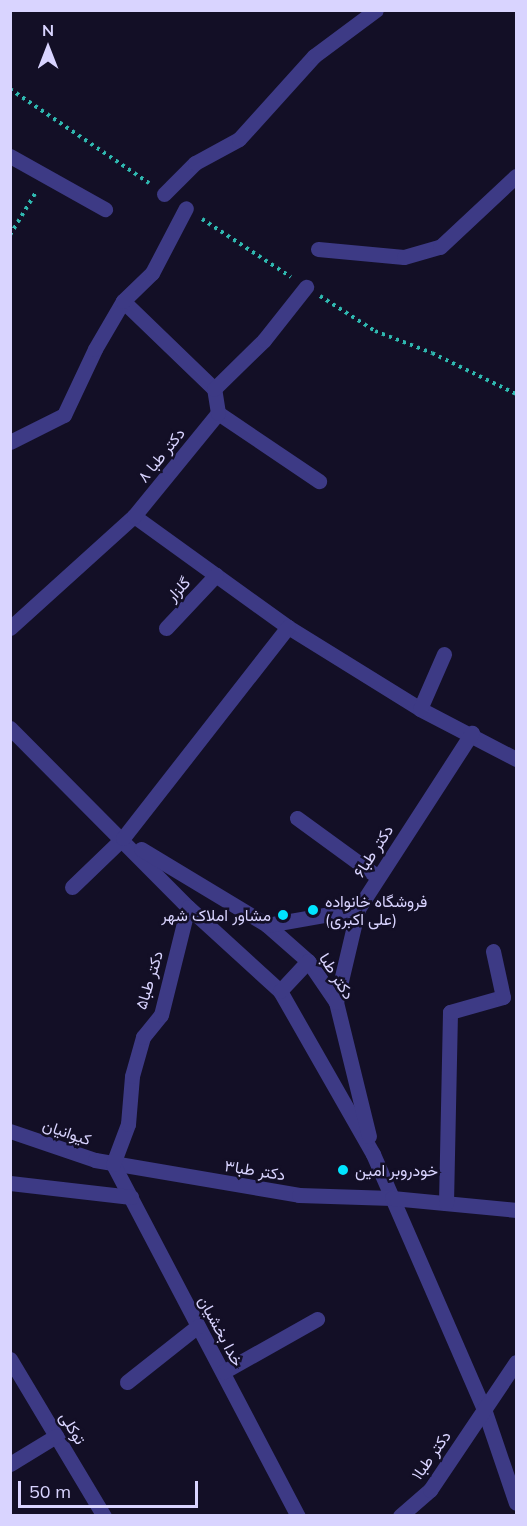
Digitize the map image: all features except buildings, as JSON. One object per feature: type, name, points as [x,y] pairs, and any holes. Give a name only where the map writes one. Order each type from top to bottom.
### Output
[{"type":"street","points":[[164,194],[195,163],[239,139],[314,56],[376,10]]},
{"type":"street","points":[[10,156],[105,209]]},
{"type":"street","points":[[318,249],[404,257],[440,247],[516,176]]},
{"type":"street","points":[[10,442],[64,415],[123,301],[152,273],[186,208]]},
{"type":"street","points":[[214,389],[264,340],[306,287]]},
{"type":"street","points":[[123,301],[214,389],[218,412],[319,481]]},
{"type":"street","name":"دکتر طبا ۸","points":[[10,628],[134,516],[218,412]]},
{"type":"street","points":[[134,516],[288,627],[420,709],[472,733],[516,759]]},
{"type":"street","name":"گلزار","points":[[166,628],[216,575]]},
{"type":"street","points":[[72,887],[123,838],[288,627]]},
{"type":"street","points":[[420,709],[444,654]]},
{"type":"street","name":"دکتر طبا","points":[[10,728],[123,838],[188,907],[280,992],[373,1154],[484,1409],[516,1503]]},
{"type":"street","name":"دکتر طبا۶","points":[[336,1002],[358,909],[472,733]]},
{"type":"street","points":[[297,818],[378,877]]},
{"type":"street","name":"دکتر طبا","points":[[123,838],[267,926],[308,961],[336,1002],[373,1154]]},
{"type":"street","name":"دکتر طبا۵","points":[[113,1164],[128,1124],[132,1076],[143,1037],[161,1015],[188,907]]},
{"type":"street","points":[[267,926],[358,909]]},
{"type":"street","points":[[446,1203],[450,1012],[503,997],[493,951]]},
{"type":"street","points":[[280,992],[308,961]]},
{"type":"street","name":"کیوانیان","points":[[10,1131],[113,1164]]},
{"type":"street","name":"خدا بخشیان","points":[[113,1164],[298,1515]]},
{"type":"street","name":"دکتر طبا۳","points":[[113,1164],[299,1195],[392,1198],[516,1210]]},
{"type":"street","points":[[10,1183],[130,1197]]},
{"type":"street","points":[[223,1372],[317,1319]]},
{"type":"street","points":[[127,1382],[198,1326]]},
{"type":"street","name":"توکلی","points":[[10,1359],[104,1515]]},
{"type":"street","name":"دکتر طبا۱","points":[[400,1515],[430,1490],[516,1362]]},
{"type":"street","points":[[10,1464],[56,1436]]},
{"type":"path","points":[[10,89],[164,194]]},
{"type":"path","points":[[10,235],[44,177]]},
{"type":"path","points":[[186,208],[375,331],[432,353],[516,394]]},
{"type":"place","name":"فروشگاه خانواده (علی اکبری)","points":[[313,910]]},
{"type":"place","name":"مشاور املاک شهر","points":[[283,915]]},
{"type":"place","name":"خودروبر امین","points":[[343,1170]]}]
